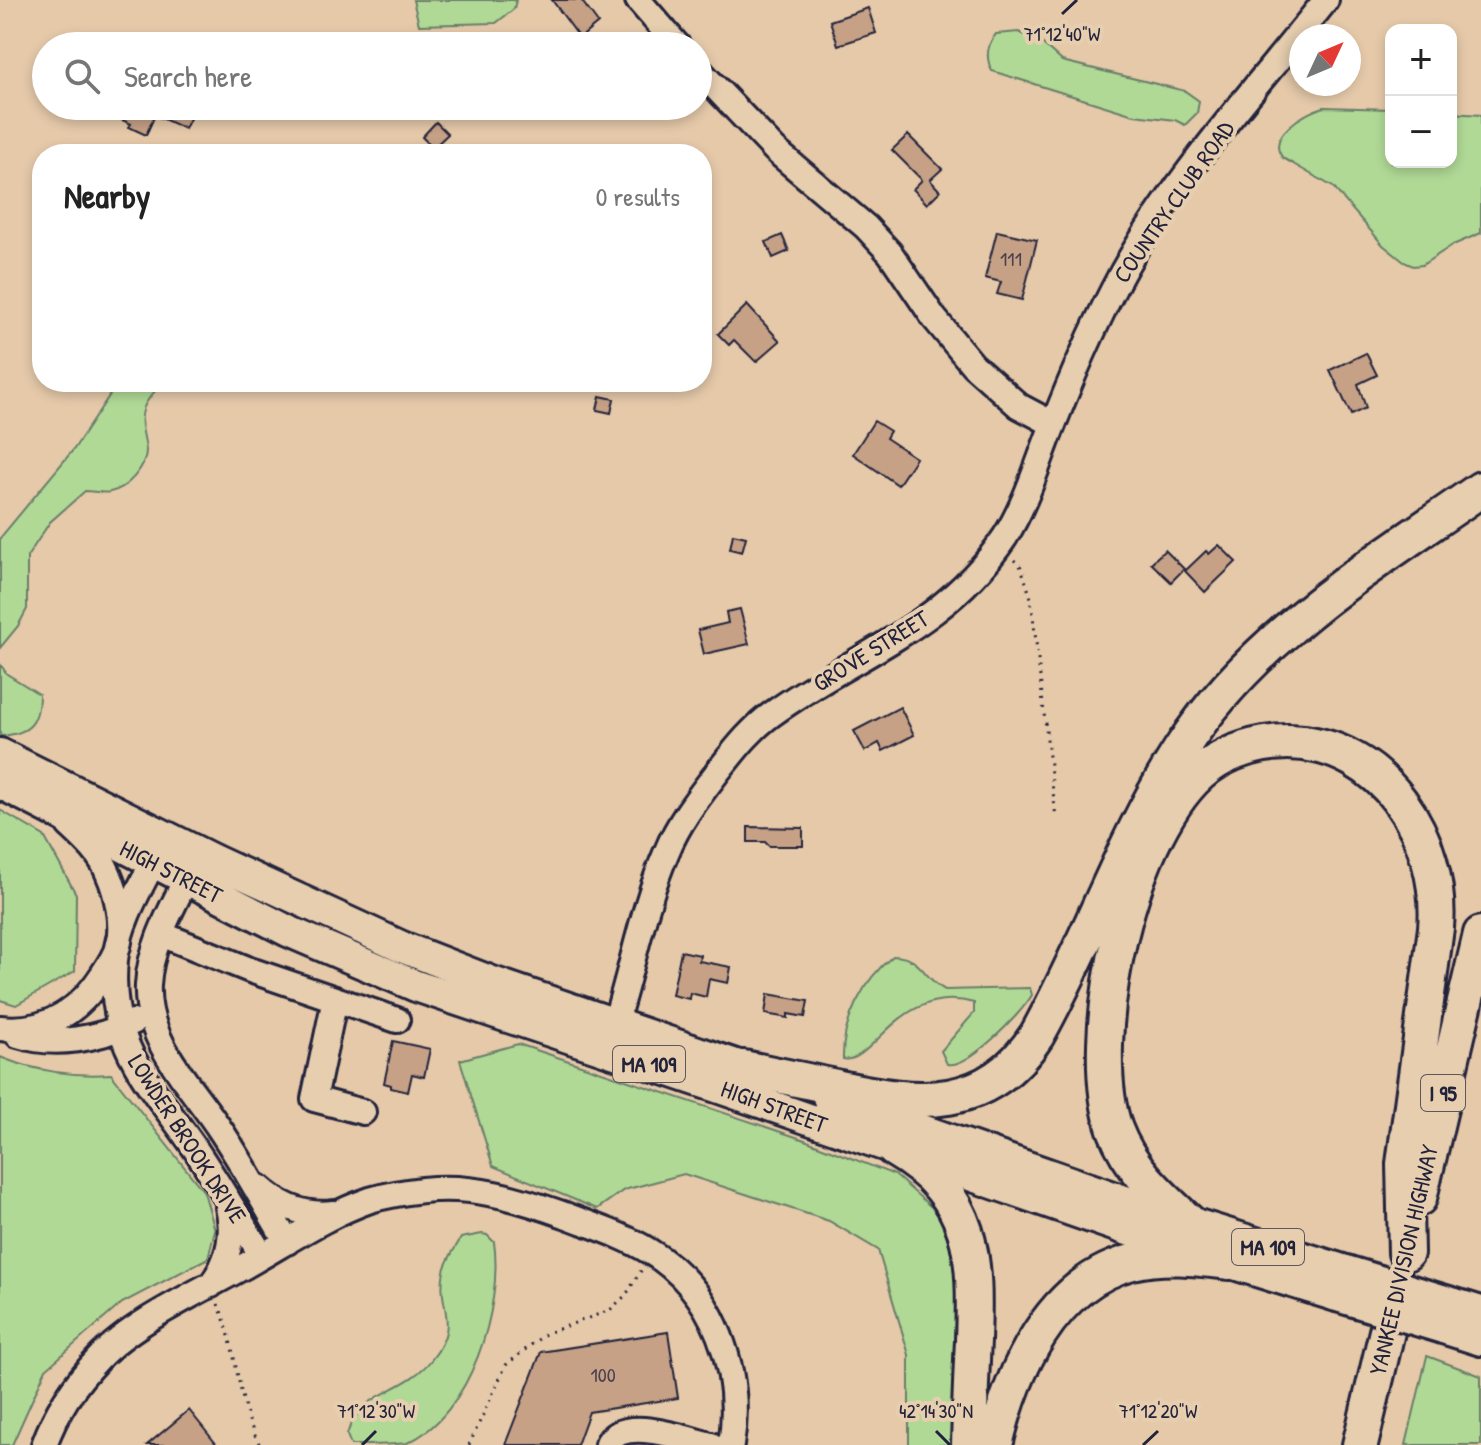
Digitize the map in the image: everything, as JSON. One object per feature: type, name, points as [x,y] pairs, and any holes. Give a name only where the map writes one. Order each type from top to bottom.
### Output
[{"type":"highway","points":[[744,1068],[869,1095],[914,1101],[956,1097],[1003,1073],[1037,1035],[1161,782],[1221,695],[1285,631],[1481,489]]},
{"type":"highway","points":[[1190,1223],[1148,1184],[1134,1166],[1116,1132],[1110,1111],[1105,1070],[1107,1028],[1111,986],[1123,929],[1153,841],[1172,804],[1195,777],[1218,761],[1249,748],[1284,742],[1316,745],[1359,762],[1394,792],[1418,830],[1433,873],[1436,928],[1404,1164],[1406,1253]]},
{"type":"highway","name":"YANKEE DIVISION HIGHWAY","points":[[1360,1445],[1481,934]]},
{"type":"highway","points":[[894,1149],[941,1190],[962,1223],[971,1248],[974,1288],[969,1445]]},
{"type":"highway","points":[[995,1445],[1012,1390],[1037,1339],[1057,1310],[1084,1284],[1112,1269],[1147,1259],[1172,1256],[1229,1262]]},
{"type":"main road","name":"HIGH STREET","points":[[0,754],[192,866],[442,963],[1190,1223],[1341,1284]]},
{"type":"main road","name":"HIGH STREET","points":[[0,783],[43,806],[160,850]]},
{"type":"main road","name":"HIGH STREET","points":[[192,866],[288,931],[416,986],[707,1083],[1157,1240],[1229,1262],[1341,1284],[1447,1315],[1481,1340]]},
{"type":"main road","name":"HIGH STREET","points":[[1447,1315],[1481,1312]]},
{"type":"street","points":[[638,0],[666,32]]},
{"type":"street","name":"COUNTRY CLUB ROAD","points":[[1053,424],[1114,288],[1141,242],[1186,176],[1326,0]]},
{"type":"street","points":[[712,84],[775,150],[866,227],[890,253],[941,328],[982,373],[1019,406],[1053,424]]},
{"type":"street","name":"GROVE STREET","points":[[615,1023],[667,849],[697,798],[735,749],[761,723],[782,707],[895,641],[952,598],[998,546],[1022,505],[1053,424]]},
{"type":"street","points":[[0,1029],[39,1027],[70,1012],[94,989],[118,946],[117,904],[109,874],[80,835],[43,806]]},
{"type":"street","name":"LOWDER BROOK DRIVE","points":[[160,850],[125,920],[118,946],[114,989],[120,1028],[131,1057],[147,1084],[222,1189],[262,1256]]},
{"type":"street","name":"LOWDER BROOK DRIVE","points":[[192,866],[161,934],[149,972],[149,1010],[164,1050],[215,1122],[287,1242]]},
{"type":"street","points":[[161,934],[250,970],[397,1020]]},
{"type":"street","points":[[335,999],[314,1099],[363,1112]]},
{"type":"street","points":[[0,1029],[26,1038],[53,1042],[79,1039],[120,1028],[149,1010]]},
{"type":"street","points":[[249,1176],[268,1195],[289,1207],[309,1214],[341,1212]]},
{"type":"street","points":[[210,1286],[225,1259],[231,1237],[230,1213],[222,1189]]},
{"type":"street","points":[[44,1445],[54,1417],[99,1358],[132,1331],[341,1212],[380,1197],[451,1189],[483,1192],[554,1211],[652,1252],[675,1271],[697,1296],[724,1345],[735,1396],[731,1445]]},
{"type":"street","points":[[607,1445],[617,1432],[631,1428],[711,1445]]},
{"type":"path","points":[[998,546],[1021,567],[1031,598],[1056,818]]},
{"type":"path","points":[[469,1445],[506,1365],[545,1334],[601,1314],[618,1303],[652,1252]]},
{"type":"path","points":[[210,1286],[228,1329],[249,1419],[260,1445]]},
{"type":"green space","points":[[413,0],[516,0],[514,9],[496,23],[419,25]]},
{"type":"green space","points":[[1019,32],[1043,44],[1062,61],[1185,91],[1199,101],[1197,113],[1185,125],[1175,120],[1134,115],[992,71],[988,56],[993,38],[996,34]]},
{"type":"green space","points":[[1324,107],[1385,109],[1385,168],[1457,168],[1457,113],[1481,115],[1481,233],[1453,245],[1422,265],[1413,266],[1404,262],[1383,245],[1333,187],[1283,158],[1279,141],[1290,126]]},
{"type":"green space","points":[[112,392],[154,392],[142,413],[146,451],[143,464],[123,487],[107,493],[85,491],[50,522],[27,557],[27,609],[0,648],[0,538],[74,449]]},
{"type":"green space","points":[[0,664],[7,674],[39,694],[39,704],[30,726],[18,733],[0,736]]},
{"type":"green space","points":[[0,810],[44,836],[76,894],[75,971],[16,1005],[0,1000]]},
{"type":"green space","points":[[893,956],[911,960],[945,990],[1030,988],[1032,995],[993,1038],[968,1058],[956,1063],[947,1064],[941,1051],[974,1013],[974,1003],[948,1000],[926,1004],[908,1013],[866,1050],[854,1058],[843,1059],[846,1030],[856,1002],[872,977]]},
{"type":"green space","points":[[518,1044],[802,1139],[895,1175],[937,1212],[956,1260],[952,1445],[909,1445],[909,1355],[878,1250],[829,1221],[684,1174],[624,1190],[597,1209],[493,1166],[460,1060]]},
{"type":"green space","points":[[0,1057],[55,1072],[111,1074],[204,1192],[215,1230],[208,1258],[122,1303],[46,1369],[12,1445],[0,1445]]},
{"type":"green space","points":[[482,1234],[494,1242],[493,1297],[478,1356],[465,1384],[449,1409],[429,1429],[407,1443],[351,1445],[347,1435],[361,1409],[421,1371],[441,1346],[447,1324],[442,1284],[445,1267],[461,1238]]},
{"type":"green space","points":[[1427,1356],[1481,1376],[1481,1445],[1406,1445]]},
{"type":"building","points":[[552,0],[581,0],[598,23],[587,32],[576,32]]},
{"type":"building","points":[[868,8],[876,33],[838,45],[830,21]]},
{"type":"building","points":[[122,120],[153,120],[146,135],[129,127],[131,124]]},
{"type":"building","points":[[166,120],[189,120],[185,129]]},
{"type":"building","points":[[436,122],[448,134],[437,144],[429,144],[422,137]]},
{"type":"building","points":[[908,135],[942,169],[930,180],[940,191],[927,204],[913,189],[922,180],[892,150]]},
{"type":"building","points":[[997,231],[1037,240],[1022,300],[997,294],[1001,282],[985,278]]},
{"type":"building","points":[[782,235],[789,251],[773,258],[766,242]]},
{"type":"building","points":[[747,305],[780,341],[756,362],[734,340],[729,345],[718,334]]},
{"type":"building","points":[[1366,353],[1377,375],[1358,384],[1366,408],[1351,415],[1330,370]]},
{"type":"building","points":[[600,396],[614,399],[611,413],[597,410]]},
{"type":"building","points":[[874,421],[890,431],[886,438],[916,458],[898,485],[853,454]]},
{"type":"building","points":[[733,534],[746,537],[742,552],[730,549]]},
{"type":"building","points":[[1219,545],[1236,562],[1205,592],[1185,571],[1206,551],[1209,554]]},
{"type":"building","points":[[1165,550],[1184,569],[1171,582],[1151,563]]},
{"type":"building","points":[[740,609],[749,644],[704,654],[698,630],[728,623],[726,612]]},
{"type":"building","points":[[900,707],[914,735],[883,751],[879,743],[865,751],[854,731]]},
{"type":"building","points":[[748,827],[803,828],[803,846],[769,846],[765,842],[748,842]]},
{"type":"building","points":[[681,951],[700,955],[699,961],[731,967],[728,983],[709,979],[706,997],[690,993],[689,999],[672,995]]},
{"type":"building","points":[[768,994],[808,1001],[805,1017],[765,1014]]},
{"type":"building","points":[[393,1041],[430,1049],[424,1077],[412,1074],[408,1092],[384,1083]]},
{"type":"building","points":[[668,1332],[678,1398],[589,1412],[577,1445],[505,1445],[541,1352]]},
{"type":"building","points":[[189,1410],[217,1445],[147,1445]]}]
